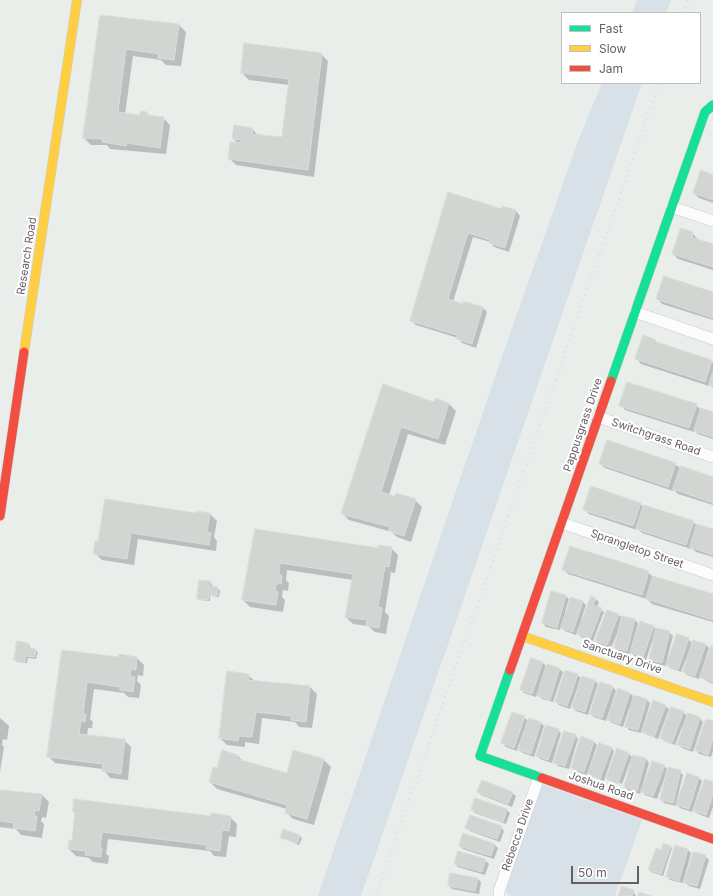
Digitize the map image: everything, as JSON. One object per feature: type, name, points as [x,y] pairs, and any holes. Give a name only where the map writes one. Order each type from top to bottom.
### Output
[{"type":"street","name":"Research Road","points":[[0,516],[77,0]]},
{"type":"street","name":"Pappusgrass Drive","points":[[480,756],[705,112],[713,105]]},
{"type":"street","points":[[672,207],[713,221]]},
{"type":"street","points":[[635,312],[713,339]]},
{"type":"street","name":"Switchgrass Road","points":[[598,417],[713,457]]},
{"type":"street","name":"Sprangletop Street","points":[[562,522],[713,575]]},
{"type":"street","name":"Sanctuary Drive","points":[[522,636],[713,702]]},
{"type":"street","name":"Joshua Road","points":[[480,756],[713,839]]},
{"type":"street","name":"Rebecca Drive","points":[[499,895],[539,777]]},
{"type":"shaded area","points":[[637,0],[671,0],[666,12],[632,12]]},
{"type":"shaded area","points":[[602,84],[642,84],[361,896],[318,896],[498,368],[578,141]]},
{"type":"shaded area","points":[[544,785],[642,820],[615,896],[512,896],[507,894],[506,889],[541,787]]},
{"type":"building","points":[[100,15],[179,24],[174,60],[158,58],[159,54],[126,49],[118,112],[140,115],[140,111],[147,112],[147,115],[164,117],[160,148],[127,143],[126,146],[102,142],[103,139],[83,138]]},
{"type":"building","points":[[244,43],[322,53],[308,170],[228,159],[230,142],[241,143],[241,140],[232,139],[234,125],[253,128],[252,134],[282,137],[289,79],[241,73]]},
{"type":"building","points":[[701,170],[713,175],[713,200],[693,193]]},
{"type":"building","points":[[448,192],[502,209],[502,206],[516,210],[505,248],[489,243],[490,240],[468,233],[448,299],[463,304],[463,301],[483,307],[472,344],[456,339],[457,335],[410,321]]},
{"type":"building","points":[[681,228],[693,232],[691,237],[713,244],[713,267],[672,254]]},
{"type":"building","points":[[664,276],[713,292],[713,318],[656,299]]},
{"type":"building","points":[[643,335],[654,339],[653,341],[712,360],[705,382],[635,359]]},
{"type":"building","points":[[713,372],[713,386],[709,385]]},
{"type":"building","points":[[627,382],[697,404],[689,428],[619,406]]},
{"type":"building","points":[[383,384],[434,402],[435,398],[449,403],[438,439],[401,427],[381,492],[395,496],[396,493],[416,499],[404,536],[389,531],[390,527],[341,514]]},
{"type":"building","points":[[701,408],[713,412],[713,437],[694,431]]},
{"type":"building","points":[[607,440],[676,463],[668,487],[599,464]]},
{"type":"building","points":[[681,466],[713,477],[713,503],[673,489]]},
{"type":"building","points":[[591,486],[641,503],[633,526],[583,510]]},
{"type":"building","points":[[105,499],[196,513],[196,511],[210,513],[207,532],[211,533],[209,545],[131,533],[127,559],[93,554],[95,541],[98,541]]},
{"type":"building","points":[[644,505],[694,521],[686,545],[636,529]]},
{"type":"building","points":[[697,524],[713,529],[713,555],[690,547]]},
{"type":"building","points":[[255,529],[378,548],[378,545],[392,547],[389,567],[385,566],[378,607],[382,608],[379,628],[366,626],[367,620],[345,617],[353,574],[280,563],[279,575],[282,575],[281,584],[276,584],[275,591],[278,592],[276,605],[242,600]]},
{"type":"building","points":[[570,546],[649,571],[642,595],[562,570]]},
{"type":"building","points":[[653,576],[713,594],[713,620],[646,599]]},
{"type":"building","points":[[199,580],[211,581],[210,586],[218,587],[217,596],[209,595],[208,600],[197,599]]},
{"type":"building","points":[[551,591],[566,595],[557,628],[542,623]]},
{"type":"building","points":[[591,596],[596,598],[593,605],[602,608],[590,639],[577,634]]},
{"type":"building","points":[[571,597],[583,601],[573,632],[561,628]]},
{"type":"building","points":[[607,610],[619,614],[607,645],[595,641]]},
{"type":"building","points":[[622,616],[635,619],[627,651],[614,648]]},
{"type":"building","points":[[640,621],[654,626],[643,657],[630,653]]},
{"type":"building","points":[[656,628],[670,631],[662,663],[649,660]]},
{"type":"building","points":[[677,634],[689,638],[678,670],[666,665]]},
{"type":"building","points":[[693,640],[706,644],[695,676],[683,672]]},
{"type":"building","points":[[17,641],[28,643],[28,648],[36,649],[35,657],[26,656],[25,662],[14,660]]},
{"type":"building","points":[[711,646],[713,647],[713,682],[700,677]]},
{"type":"building","points":[[62,650],[119,657],[119,654],[137,657],[136,670],[131,669],[130,677],[135,677],[133,692],[120,690],[120,687],[87,682],[83,714],[86,714],[85,722],[81,721],[79,734],[125,739],[121,774],[102,771],[103,764],[47,757]]},
{"type":"building","points":[[531,658],[543,662],[532,694],[520,690]]},
{"type":"building","points":[[547,664],[560,668],[550,700],[537,696]]},
{"type":"building","points":[[565,670],[578,674],[567,706],[555,702]]},
{"type":"building","points":[[227,671],[249,674],[248,680],[310,686],[306,722],[291,720],[291,716],[256,712],[252,737],[239,736],[238,741],[219,738]]},
{"type":"building","points":[[582,676],[595,680],[585,712],[572,708]]},
{"type":"building","points":[[600,682],[613,686],[602,718],[590,714]]},
{"type":"building","points":[[618,688],[630,693],[620,724],[607,720]]},
{"type":"building","points":[[634,695],[647,699],[638,730],[625,727]]},
{"type":"building","points":[[653,700],[666,705],[654,737],[642,732]]},
{"type":"building","points":[[671,707],[684,711],[672,743],[660,738]]},
{"type":"building","points":[[512,712],[525,716],[514,748],[501,743]]},
{"type":"building","points":[[688,713],[700,717],[690,749],[677,745]]},
{"type":"building","points":[[529,718],[541,722],[531,754],[518,750]]},
{"type":"building","points":[[706,719],[713,721],[713,739],[708,755],[695,750]]},
{"type":"building","points":[[546,725],[559,729],[548,760],[536,756]]},
{"type":"building","points":[[564,731],[576,734],[565,766],[553,763]]},
{"type":"building","points":[[581,736],[594,741],[584,772],[571,768]]},
{"type":"building","points":[[599,743],[612,747],[600,779],[588,774]]},
{"type":"building","points":[[617,748],[629,753],[618,784],[606,779]]},
{"type":"building","points":[[222,750],[238,755],[237,759],[287,773],[293,750],[324,759],[307,819],[285,813],[287,805],[209,782],[213,767],[217,768]]},
{"type":"building","points":[[633,755],[646,758],[637,791],[624,787]]},
{"type":"building","points":[[652,761],[665,765],[653,796],[641,792]]},
{"type":"building","points":[[668,767],[681,770],[673,803],[660,800]]},
{"type":"building","points":[[687,773],[699,777],[689,809],[676,805]]},
{"type":"building","points":[[705,779],[713,782],[713,795],[706,815],[693,811]]},
{"type":"building","points":[[482,780],[513,792],[508,804],[477,792]]},
{"type":"building","points":[[0,790],[42,794],[39,811],[35,810],[34,816],[37,816],[35,831],[13,828],[14,823],[0,821]]},
{"type":"building","points":[[475,798],[507,809],[503,822],[471,810]]},
{"type":"building","points":[[74,799],[210,816],[211,813],[231,816],[229,831],[222,830],[220,851],[206,849],[207,845],[102,832],[100,848],[102,848],[101,857],[85,855],[86,851],[68,849],[69,840],[72,841],[75,812],[73,812]]},
{"type":"building","points":[[470,815],[502,826],[497,839],[465,828]]},
{"type":"building","points":[[283,829],[300,835],[297,843],[280,838]]},
{"type":"building","points":[[463,833],[495,844],[491,856],[459,846]]},
{"type":"building","points":[[663,843],[671,846],[661,874],[648,870],[656,848],[661,850]]},
{"type":"building","points":[[675,845],[688,849],[679,881],[666,877]]},
{"type":"building","points":[[458,851],[486,859],[482,872],[454,864]]},
{"type":"building","points":[[693,852],[706,855],[697,886],[684,883]]},
{"type":"building","points":[[450,873],[478,878],[475,891],[448,886]]},
{"type":"building","points":[[622,886],[634,890],[632,896],[618,896]]},
{"type":"building","points":[[639,892],[652,896],[638,896]]},
{"type":"railway","points":[[683,12],[688,0]]},
{"type":"railway","points":[[376,896],[659,84]]},
{"type":"traffic: fast","points":[[611,381],[705,112],[713,105]]},
{"type":"traffic: fast","points":[[510,670],[480,756],[542,778]]},
{"type":"traffic: slow","points":[[24,352],[77,0]]},
{"type":"traffic: slow","points":[[522,636],[713,702]]},
{"type":"traffic: jam","points":[[0,516],[24,352]]},
{"type":"traffic: jam","points":[[510,670],[611,381]]},
{"type":"traffic: jam","points":[[542,778],[713,839]]}]
